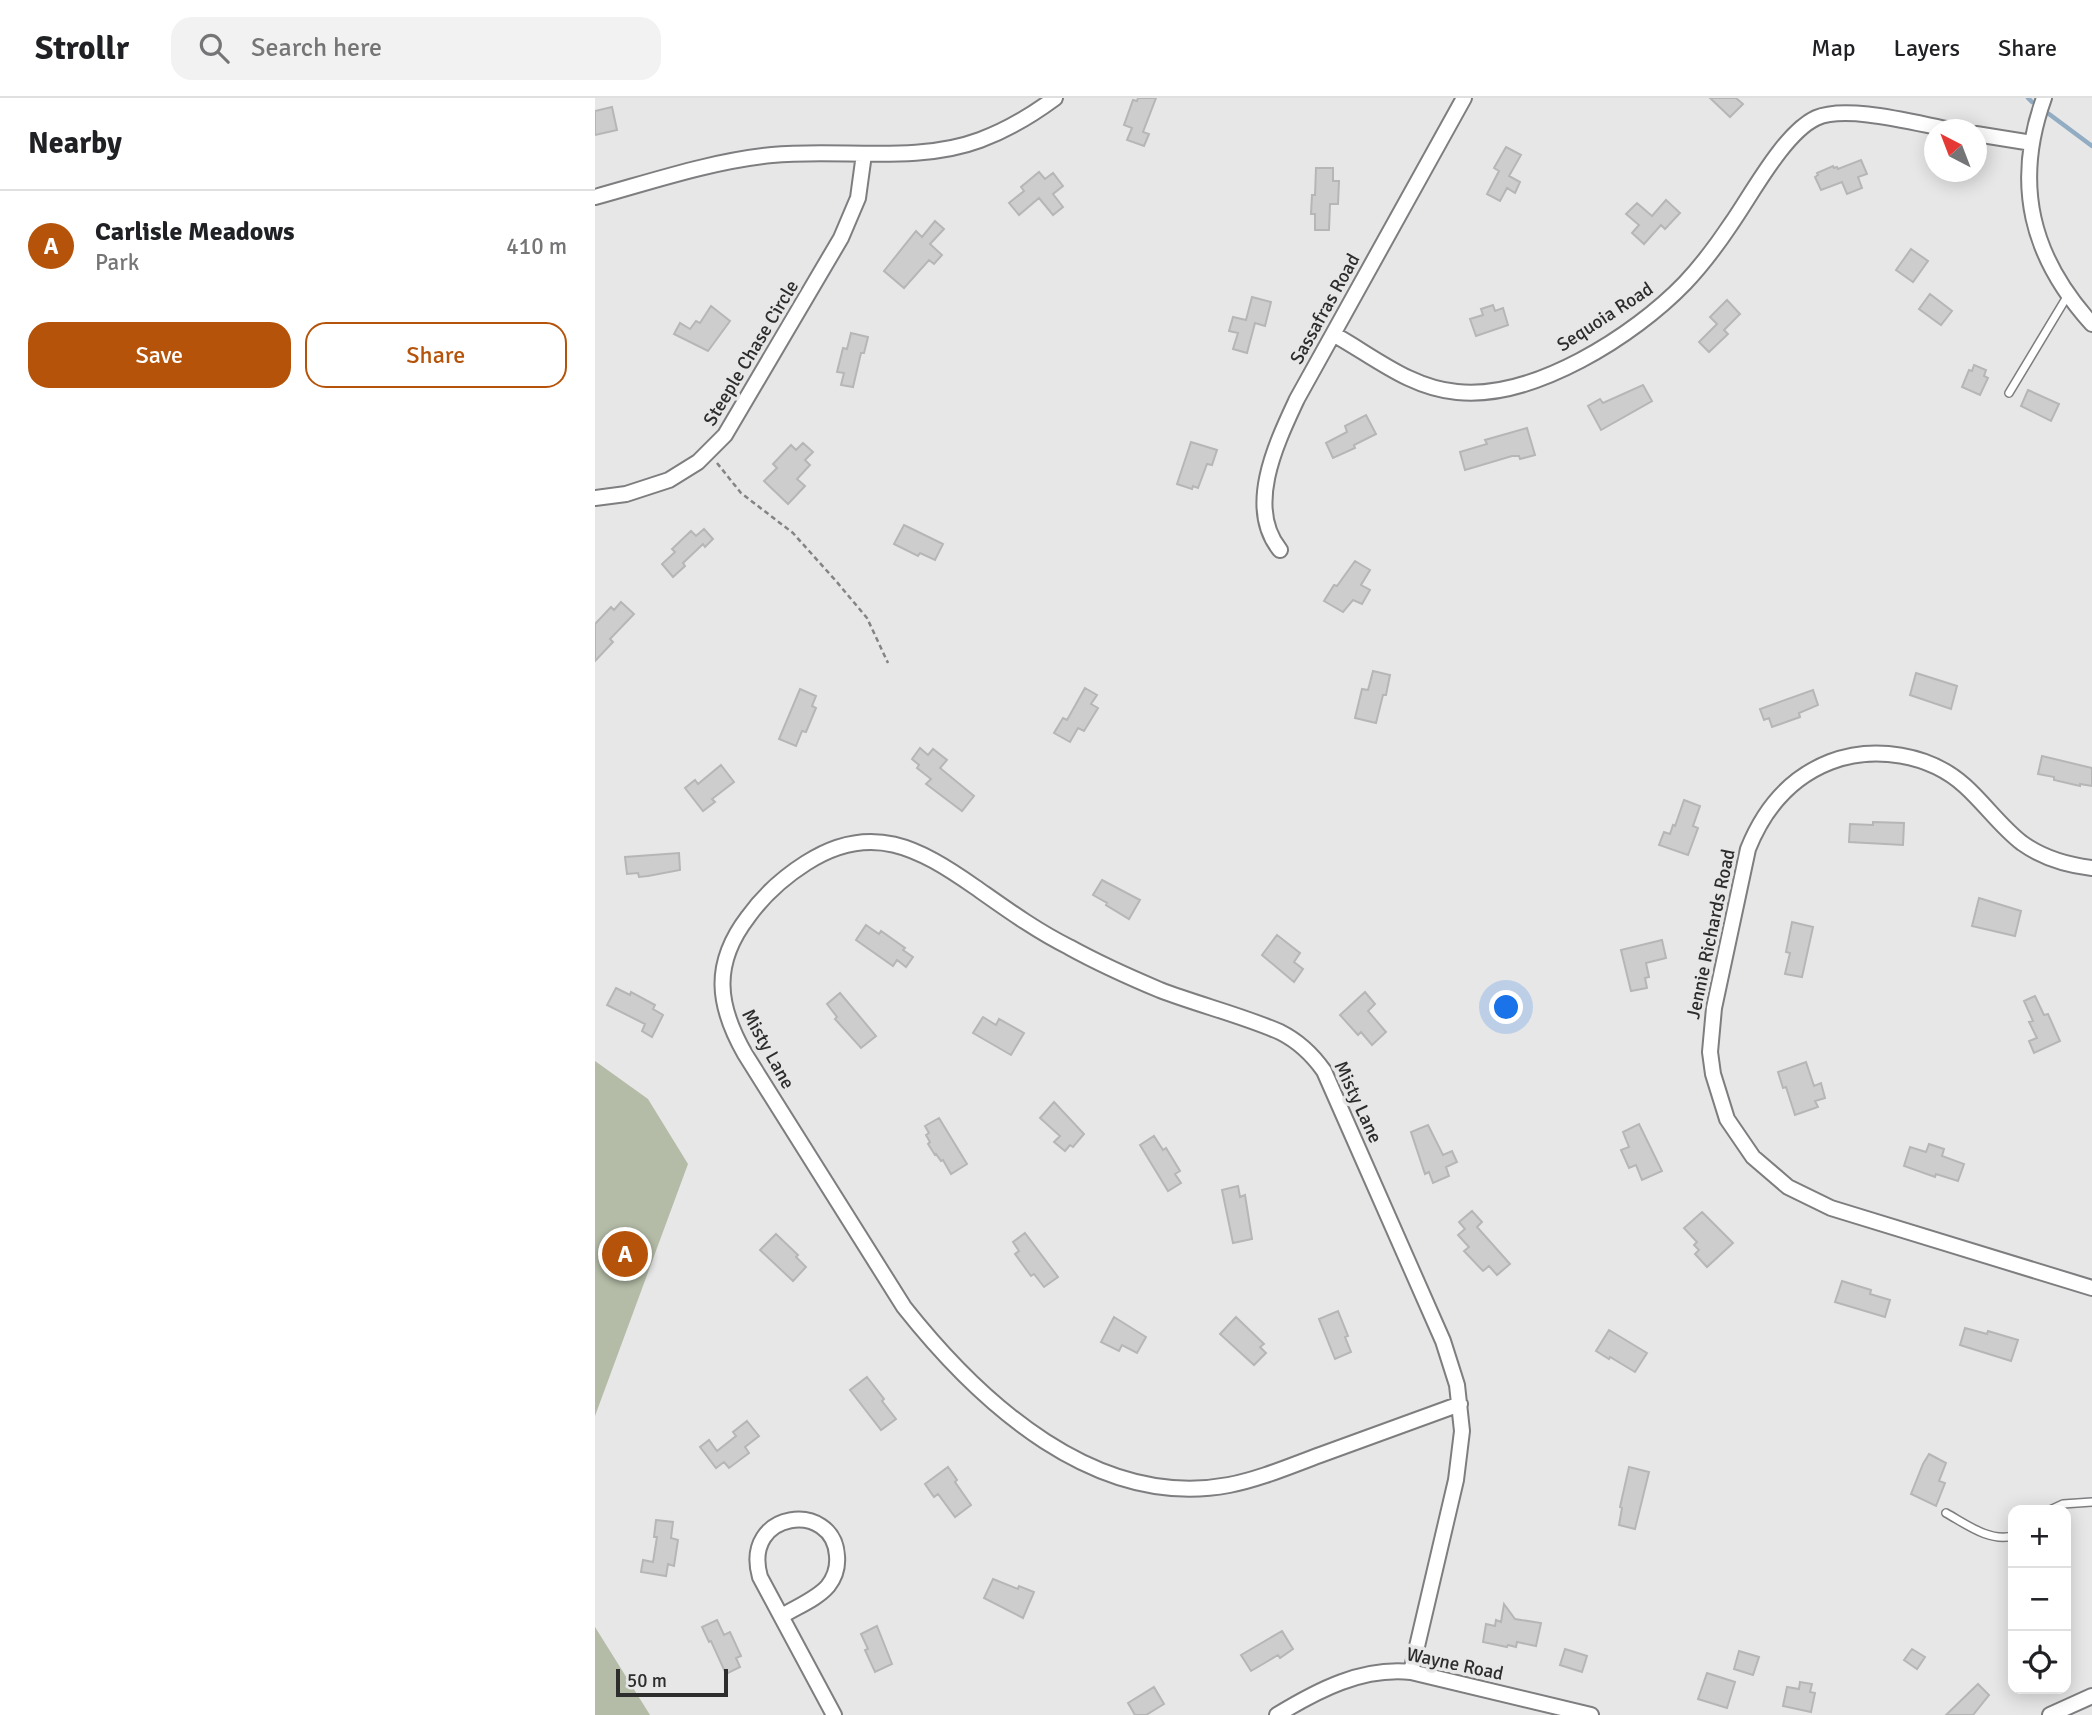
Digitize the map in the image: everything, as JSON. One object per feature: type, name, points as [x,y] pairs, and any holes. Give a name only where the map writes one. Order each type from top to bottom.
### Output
[{"type":"street","points":[[595,197],[737,160],[793,154],[925,151],[978,141],[1004,130],[1055,98]]},
{"type":"street","name":"Sassafras Road","points":[[1280,550],[1266,527],[1264,510],[1273,458],[1293,408],[1464,98]]},
{"type":"street","points":[[2044,98],[2029,163],[2029,204],[2042,250],[2068,295],[2092,324]]},
{"type":"street","name":"Sequoia Road","points":[[1333,334],[1390,369],[1426,386],[1456,393],[1488,393],[1522,384],[1558,371],[1594,352],[1662,304],[1704,262],[1787,142],[1816,118],[1834,112],[1924,125]]},
{"type":"street","points":[[1987,136],[2032,143]]},
{"type":"street","name":"Steeple Chase Circle","points":[[595,498],[626,494],[659,484],[689,469],[708,454],[732,426],[841,237],[858,198],[863,154]]},
{"type":"street","name":"Jennie Richards Road","points":[[2092,868],[2062,863],[2033,850],[2007,830],[1963,784],[1925,762],[1904,756],[1860,755],[1838,759],[1818,767],[1799,778],[1775,801],[1756,828],[1748,849],[1714,1008],[1710,1052],[1718,1097],[1738,1139],[1753,1157],[1788,1187],[1808,1199],[1855,1216],[2092,1287]]},
{"type":"street","name":"Misty Lane","points":[[1411,1672],[1456,1480],[1462,1431],[1460,1404],[1443,1341],[1324,1071],[1316,1060],[1294,1039],[1260,1023],[1160,990],[1089,957],[1024,922],[934,860],[898,844],[883,841],[856,843],[816,856],[780,882],[750,913],[737,931],[728,948],[722,987],[729,1022],[745,1054],[904,1307],[929,1338],[982,1392],[1043,1439],[1092,1467],[1131,1480],[1168,1488],[1207,1488],[1267,1475],[1460,1404]]},
{"type":"street","points":[[782,1616],[827,1587],[838,1564],[832,1539],[823,1528],[811,1521],[798,1518],[772,1527],[757,1550],[756,1563],[760,1577],[834,1715]]},
{"type":"street","name":"Wayne Road","points":[[1277,1715],[1320,1691],[1378,1671],[1411,1672],[1591,1715]]},
{"type":"street","points":[[2050,1715],[2092,1696]]},
{"type":"lane","points":[[2008,393],[2068,295]]},
{"type":"lane","points":[[2061,1505],[2092,1503]]},
{"type":"lane","points":[[1946,1513],[1986,1535],[2008,1537]]},
{"type":"path","points":[[708,454],[741,493],[793,533],[837,581],[867,618],[888,663]]},
{"type":"green space","points":[[595,1061],[648,1099],[688,1164],[595,1416]]},
{"type":"green space","points":[[595,1627],[650,1715],[595,1715]]},
{"type":"building","points":[[1138,98],[1156,98],[1143,132],[1149,134],[1144,146],[1127,140],[1132,128],[1124,125],[1133,100],[1137,101]]},
{"type":"building","points":[[1710,98],[1736,98],[1743,104],[1730,117]]},
{"type":"building","points":[[612,107],[617,130],[595,135],[595,111]]},
{"type":"building","points":[[1506,147],[1521,155],[1509,176],[1520,182],[1515,193],[1507,188],[1500,201],[1487,194],[1499,171],[1494,168]]},
{"type":"building","points":[[1861,160],[1867,174],[1858,177],[1862,188],[1847,194],[1842,182],[1821,190],[1815,177],[1817,173],[1833,166],[1838,169]]},
{"type":"building","points":[[1316,168],[1333,168],[1333,181],[1339,181],[1338,204],[1330,204],[1329,230],[1315,230],[1315,214],[1311,214]]},
{"type":"building","points":[[1039,172],[1045,179],[1053,173],[1063,186],[1053,194],[1063,207],[1053,215],[1039,198],[1019,215],[1009,203],[1024,191],[1021,187]]},
{"type":"building","points":[[1666,200],[1680,213],[1665,229],[1661,225],[1644,244],[1632,233],[1639,225],[1626,214],[1637,203],[1652,216]]},
{"type":"building","points":[[935,221],[944,229],[930,244],[942,255],[934,264],[929,260],[904,288],[884,271],[916,231],[922,237]]},
{"type":"building","points":[[1911,249],[1928,261],[1913,282],[1896,270]]},
{"type":"building","points":[[1930,294],[1952,311],[1941,325],[1919,309]]},
{"type":"building","points":[[1252,297],[1271,302],[1265,326],[1255,323],[1247,353],[1233,349],[1238,333],[1229,331],[1233,317],[1246,320]]},
{"type":"building","points":[[1727,300],[1740,314],[1724,330],[1728,334],[1709,352],[1699,342],[1717,324],[1710,317]]},
{"type":"building","points":[[1493,305],[1495,311],[1503,308],[1508,325],[1476,336],[1470,319],[1483,315],[1481,309]]},
{"type":"building","points":[[711,306],[730,321],[708,351],[674,334],[680,323],[690,329],[696,321],[700,323]]},
{"type":"building","points":[[851,333],[868,337],[864,353],[861,353],[853,387],[841,385],[844,373],[837,372],[843,348],[847,349]]},
{"type":"building","points":[[1974,365],[1986,370],[1984,376],[1988,378],[1980,395],[1962,387]]},
{"type":"building","points":[[1643,385],[1652,401],[1601,430],[1588,406],[1600,399],[1603,403]]},
{"type":"building","points":[[2028,390],[2059,404],[2051,421],[2021,406]]},
{"type":"building","points":[[1366,415],[1376,434],[1333,458],[1326,443],[1347,432],[1345,426]]},
{"type":"building","points":[[1527,428],[1535,455],[1520,459],[1519,456],[1512,456],[1465,470],[1460,452],[1487,444],[1485,440]]},
{"type":"building","points":[[1191,442],[1217,450],[1212,465],[1207,464],[1198,488],[1193,486],[1192,489],[1177,484]]},
{"type":"building","points":[[803,443],[813,452],[805,460],[810,465],[797,479],[805,486],[788,504],[764,481],[777,468],[773,464],[791,445],[796,450]]},
{"type":"building","points":[[904,525],[943,544],[935,560],[920,553],[918,556],[894,544]]},
{"type":"building","points":[[704,529],[713,539],[705,547],[703,544],[683,563],[685,566],[673,577],[662,564],[675,552],[672,549],[691,531],[696,536]]},
{"type":"building","points":[[1355,561],[1370,570],[1361,585],[1370,590],[1362,604],[1353,600],[1343,612],[1324,601]]},
{"type":"building","points":[[621,602],[634,614],[610,639],[613,642],[595,661],[595,624],[611,607],[614,610]]},
{"type":"building","points":[[1373,671],[1390,675],[1376,723],[1355,718],[1362,689],[1368,690]]},
{"type":"building","points":[[1916,673],[1957,686],[1951,709],[1910,695]]},
{"type":"building","points":[[1085,688],[1097,695],[1091,704],[1098,708],[1084,731],[1078,728],[1070,742],[1054,733],[1063,718],[1067,720]]},
{"type":"building","points":[[800,689],[816,696],[812,706],[816,708],[806,732],[802,731],[796,746],[779,739]]},
{"type":"building","points":[[1813,690],[1818,705],[1799,713],[1800,717],[1772,727],[1769,718],[1764,720],[1760,709]]},
{"type":"building","points":[[920,748],[928,755],[933,749],[947,760],[940,768],[974,796],[962,811],[926,784],[931,779],[917,768],[919,765],[912,759]]},
{"type":"building","points":[[2042,756],[2092,768],[2092,786],[2080,786],[2038,774]]},
{"type":"building","points":[[721,765],[734,782],[712,799],[715,802],[703,811],[685,788],[695,780],[698,784]]},
{"type":"building","points":[[1684,800],[1700,806],[1693,826],[1698,828],[1688,855],[1659,845],[1664,832],[1670,834],[1673,825],[1675,826]]},
{"type":"building","points":[[1873,822],[1904,823],[1903,845],[1849,842],[1850,824],[1873,825]]},
{"type":"building","points":[[679,853],[680,870],[639,877],[638,873],[627,874],[625,857]]},
{"type":"building","points":[[1102,880],[1140,900],[1129,919],[1093,895]]},
{"type":"building","points":[[1979,898],[2021,911],[2015,936],[1972,926]]},
{"type":"building","points":[[1792,922],[1813,927],[1802,977],[1785,974],[1790,953],[1786,952]]},
{"type":"building","points":[[866,925],[879,934],[881,931],[905,948],[903,950],[913,957],[906,967],[897,960],[893,966],[856,940]]},
{"type":"building","points":[[1277,935],[1300,953],[1294,962],[1303,969],[1294,982],[1262,955]]},
{"type":"building","points":[[1662,940],[1666,958],[1646,963],[1649,977],[1645,978],[1647,988],[1631,991],[1621,950]]},
{"type":"building","points":[[616,988],[630,995],[631,992],[655,1005],[653,1009],[663,1015],[652,1037],[642,1031],[645,1024],[607,1005]]},
{"type":"building","points":[[1365,992],[1375,1004],[1368,1011],[1386,1032],[1372,1045],[1361,1032],[1358,1035],[1340,1015]]},
{"type":"building","points":[[840,993],[876,1036],[861,1048],[835,1019],[837,1017],[827,1004]]},
{"type":"building","points":[[2035,996],[2044,1015],[2048,1014],[2060,1041],[2034,1053],[2029,1041],[2037,1038],[2029,1022],[2033,1021],[2024,1001]]},
{"type":"building","points":[[983,1017],[996,1025],[999,1019],[1024,1033],[1011,1055],[973,1033]]},
{"type":"building","points":[[1806,1062],[1814,1086],[1821,1083],[1825,1098],[1815,1101],[1818,1107],[1795,1115],[1778,1072]]},
{"type":"building","points":[[1054,1102],[1084,1134],[1073,1147],[1070,1145],[1065,1151],[1054,1142],[1060,1136],[1040,1118]]},
{"type":"building","points":[[939,1118],[967,1164],[951,1174],[943,1160],[935,1155],[926,1135],[929,1133],[925,1126]]},
{"type":"building","points":[[1639,1124],[1662,1171],[1642,1180],[1636,1165],[1629,1168],[1621,1150],[1629,1147],[1623,1132]]},
{"type":"building","points":[[1428,1125],[1443,1155],[1452,1151],[1457,1162],[1446,1167],[1449,1176],[1433,1183],[1429,1172],[1425,1174],[1411,1132]]},
{"type":"building","points":[[1154,1136],[1163,1150],[1166,1148],[1180,1171],[1175,1174],[1181,1183],[1168,1191],[1140,1145]]},
{"type":"building","points":[[1929,1144],[1944,1149],[1942,1156],[1964,1164],[1958,1181],[1936,1174],[1935,1177],[1904,1166],[1910,1147],[1926,1152]]},
{"type":"building","points":[[1238,1186],[1240,1197],[1245,1195],[1252,1239],[1233,1243],[1222,1190]]},
{"type":"building","points":[[1472,1211],[1482,1222],[1477,1227],[1510,1264],[1497,1275],[1489,1266],[1483,1271],[1464,1251],[1469,1247],[1458,1235],[1465,1229],[1459,1222]]},
{"type":"building","points":[[1702,1212],[1733,1243],[1707,1267],[1695,1254],[1699,1250],[1694,1245],[1697,1242],[1684,1228]]},
{"type":"building","points":[[1025,1233],[1058,1277],[1044,1287],[1034,1274],[1031,1276],[1015,1254],[1019,1251],[1013,1242]]},
{"type":"building","points":[[776,1234],[798,1255],[796,1257],[806,1267],[793,1281],[760,1250]]},
{"type":"building","points":[[1842,1281],[1871,1290],[1870,1294],[1890,1300],[1885,1317],[1835,1302]]},
{"type":"building","points":[[1338,1311],[1351,1352],[1335,1359],[1319,1319]]},
{"type":"building","points":[[1114,1317],[1146,1337],[1137,1353],[1122,1345],[1119,1351],[1101,1342]]},
{"type":"building","points":[[1236,1317],[1264,1344],[1260,1347],[1266,1353],[1254,1365],[1220,1334]]},
{"type":"building","points":[[1965,1328],[1987,1334],[1988,1331],[2018,1340],[2011,1361],[1960,1345]]},
{"type":"building","points":[[1609,1330],[1647,1353],[1635,1372],[1596,1351]]},
{"type":"building","points":[[867,1377],[896,1419],[881,1430],[850,1390]]},
{"type":"building","points":[[747,1421],[759,1436],[745,1447],[749,1453],[729,1468],[724,1462],[716,1468],[700,1447],[709,1440],[717,1451],[736,1436],[733,1432]]},
{"type":"building","points":[[1929,1454],[1946,1463],[1939,1481],[1945,1483],[1936,1506],[1911,1494]]},
{"type":"building","points":[[948,1467],[971,1505],[955,1517],[938,1494],[934,1497],[925,1484]]},
{"type":"building","points":[[1629,1467],[1649,1472],[1635,1529],[1619,1525]]},
{"type":"building","points":[[656,1520],[673,1522],[671,1538],[678,1540],[674,1566],[668,1564],[666,1576],[641,1572],[643,1560],[653,1562],[657,1537],[654,1537]]},
{"type":"building","points":[[993,1579],[1034,1592],[1023,1618],[984,1598]]},
{"type":"building","points":[[1504,1604],[1515,1619],[1541,1623],[1536,1646],[1517,1642],[1516,1647],[1507,1647],[1483,1642],[1486,1624],[1495,1626],[1496,1620],[1501,1622]]},
{"type":"building","points":[[717,1620],[724,1635],[730,1632],[741,1656],[736,1658],[740,1667],[726,1674],[702,1627]]},
{"type":"building","points":[[877,1626],[892,1664],[875,1672],[861,1634]]},
{"type":"building","points":[[1282,1631],[1293,1649],[1251,1671],[1241,1655]]},
{"type":"building","points":[[1565,1649],[1587,1656],[1582,1672],[1560,1665]]},
{"type":"building","points":[[1912,1649],[1925,1657],[1917,1669],[1904,1660]]},
{"type":"building","points":[[1739,1651],[1759,1657],[1753,1675],[1734,1669]]},
{"type":"building","points":[[1707,1673],[1735,1682],[1727,1708],[1698,1699]]},
{"type":"building","points":[[1800,1682],[1812,1684],[1810,1692],[1815,1693],[1811,1712],[1783,1706],[1787,1687],[1799,1689]]},
{"type":"building","points":[[1978,1684],[1989,1695],[1973,1715],[1946,1715]]},
{"type":"building","points":[[1154,1687],[1164,1704],[1146,1715],[1135,1715],[1128,1703]]},
{"type":"waterway","points":[[2028,98],[2032,102]]},
{"type":"waterway","points":[[2049,114],[2092,146]]},
{"type":"place","name":"Carlisle Meadows","points":[[625,1254]]}]
